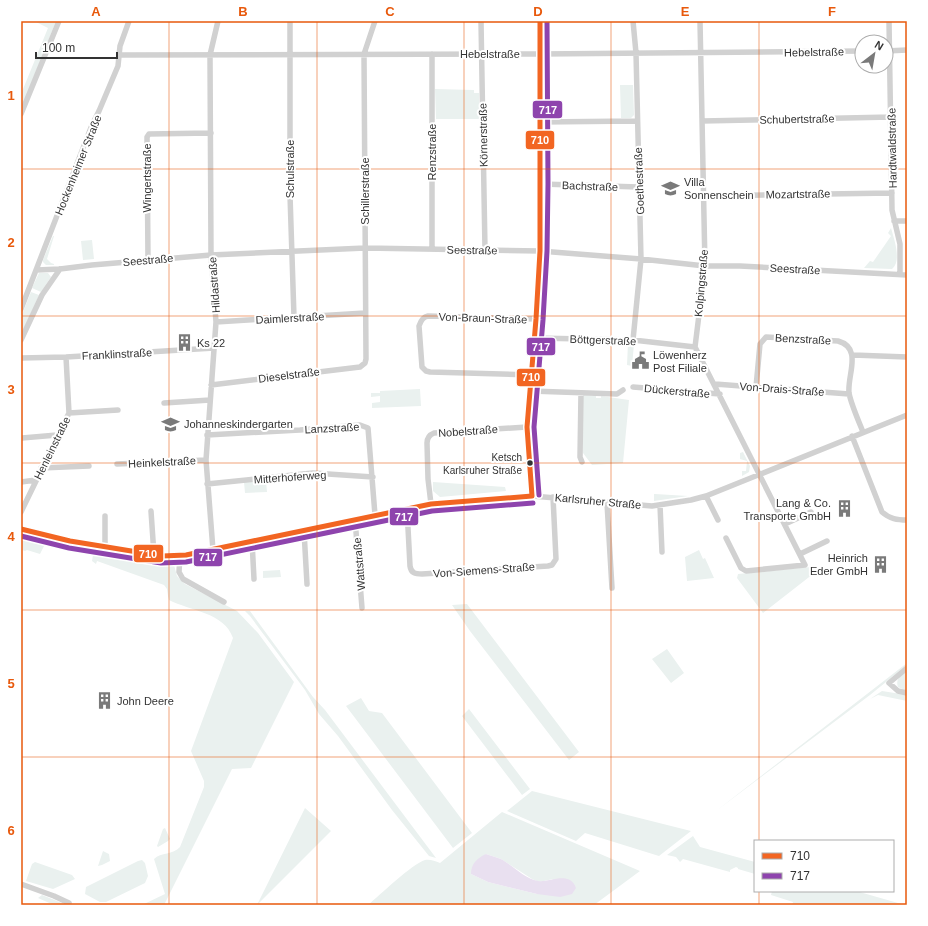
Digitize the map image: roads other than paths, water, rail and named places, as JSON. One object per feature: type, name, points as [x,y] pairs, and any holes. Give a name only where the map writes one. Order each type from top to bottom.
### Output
[{"type":"street","points":[[21,114],[59,21]]},
{"type":"street","name":"Hockenheimer Straße","points":[[21,309],[22,302],[37,270],[92,125],[118,66],[120,46],[130,21]]},
{"type":"street","name":"Hildastraße","points":[[213,550],[206,460],[216,322],[211,255],[210,55],[218,21]]},
{"type":"street","name":"Schulstraße","points":[[290,21],[291,251],[294,318]]},
{"type":"street","name":"Schillerstraße","points":[[364,363],[366,359],[364,54],[374,21]]},
{"type":"street","name":"Körnerstraße","points":[[480,21],[484,250]]},
{"type":"street","points":[[532,496],[527,427],[535,338],[540,251],[540,21]]},
{"type":"street","name":"Goethestraße","points":[[633,21],[636,54],[641,259],[633,340]]},
{"type":"street","name":"Kolpingstraße","points":[[695,347],[705,266],[700,21]]},
{"type":"street","name":"Hardtwaldstraße","points":[[889,21],[889,34]]},
{"type":"street","points":[[894,51],[907,50]]},
{"type":"street","name":"Hebelstraße","points":[[119,55],[636,54],[854,51]]},
{"type":"street","name":"Renzstraße","points":[[432,54],[432,249]]},
{"type":"street","name":"Hardtwaldstraße","points":[[889,74],[892,117],[892,193],[894,221],[900,244],[900,274]]},
{"type":"street","name":"Schubertstraße","points":[[702,121],[892,117]]},
{"type":"street","points":[[540,122],[637,121]]},
{"type":"street","name":"Wingertstraße","points":[[148,260],[147,137],[150,134],[211,133]]},
{"type":"street","name":"Bachstraße","points":[[541,184],[639,187]]},
{"type":"street","name":"Mozartstraße","points":[[703,196],[892,193]]},
{"type":"street","points":[[894,221],[907,221]]},
{"type":"street","name":"Seestraße","points":[[37,270],[211,255],[365,248],[540,251],[705,266],[907,275]]},
{"type":"street","points":[[21,340],[42,294],[60,269]]},
{"type":"street","name":"Daimlerstraße","points":[[216,322],[365,313]]},
{"type":"street","name":"Von-Braun-Straße","points":[[532,375],[426,371],[422,366],[419,326],[424,317],[428,316],[536,319]]},
{"type":"street","name":"Benzstraße","points":[[756,387],[760,344],[766,337],[838,341],[847,345],[853,355]]},
{"type":"street","name":"Böttgerstraße","points":[[535,338],[633,340],[695,347]]},
{"type":"street","points":[[695,347],[805,565],[746,571],[741,568],[726,538]]},
{"type":"street","name":"Franklinstraße","points":[[21,358],[66,357],[214,348]]},
{"type":"street","points":[[863,432],[849,394],[853,355],[907,357]]},
{"type":"street","name":"Henleinstraße","points":[[21,512],[69,413],[66,357]]},
{"type":"street","name":"Dieselstraße","points":[[211,385],[360,367],[364,363]]},
{"type":"street","name":"Von-Drais-Straße","points":[[715,384],[849,394]]},
{"type":"street","name":"Dückerstraße","points":[[633,387],[720,394]]},
{"type":"street","points":[[531,391],[617,394],[624,390]]},
{"type":"street","points":[[581,393],[580,457],[582,462]]},
{"type":"street","points":[[164,403],[210,400]]},
{"type":"street","points":[[69,413],[118,410]]},
{"type":"street","name":"Karlsruher Straße","points":[[21,529],[70,541],[154,555],[180,556],[431,504],[532,496],[607,503],[660,505],[706,496],[907,415]]},
{"type":"street","name":"Lanzstraße","points":[[207,435],[360,425],[368,428],[370,432],[375,515]]},
{"type":"street","name":"Nobelstraße","points":[[431,504],[428,479],[427,443],[428,438],[431,435],[434,433],[527,427]]},
{"type":"street","points":[[22,438],[57,435]]},
{"type":"street","points":[[852,436],[882,512],[894,519],[907,520]]},
{"type":"street","name":"Heinkelstraße","points":[[117,464],[206,460]]},
{"type":"street","points":[[41,468],[89,466]]},
{"type":"street","name":"Mitterhoferweg","points":[[207,484],[313,474],[373,477]]},
{"type":"street","points":[[21,482],[36,480]]},
{"type":"street","points":[[706,496],[718,520]]},
{"type":"street","name":"Von-Siemens-Straße","points":[[407,509],[410,566],[412,572],[415,574],[548,566],[556,559],[553,497]]},
{"type":"street","points":[[607,503],[612,588]]},
{"type":"street","points":[[660,505],[662,552]]},
{"type":"street","points":[[151,511],[154,555]]},
{"type":"street","points":[[785,524],[811,512]]},
{"type":"street","points":[[105,546],[106,516]]},
{"type":"street","name":"Wattstraße","points":[[355,519],[362,608]]},
{"type":"street","points":[[304,531],[307,584]]},
{"type":"street","points":[[252,541],[254,579]]},
{"type":"street","points":[[800,554],[827,541]]},
{"type":"street","points":[[180,556],[179,572],[183,579],[224,602]]},
{"type":"street","points":[[907,668],[889,683],[895,689],[907,693]]},
{"type":"street","points":[[21,884],[69,903]]},
{"type":"place","name":"Villa Sonnenschein","points":[[671,188]]},
{"type":"place","name":"Ks 22","points":[[184,343]]},
{"type":"place","name":"Löwenherz Post Filiale","points":[[640,361]]},
{"type":"place","name":"Johanneskindergarten","points":[[171,424]]},
{"type":"place","name":"Ketsch Karlsruher Straße","points":[[530,463]]},
{"type":"place","name":"Lang & Co. Transporte GmbH","points":[[844,509]]},
{"type":"place","name":"Heinrich Eder GmbH","points":[[881,564]]},
{"type":"place","name":"John Deere","points":[[104,701]]}]
